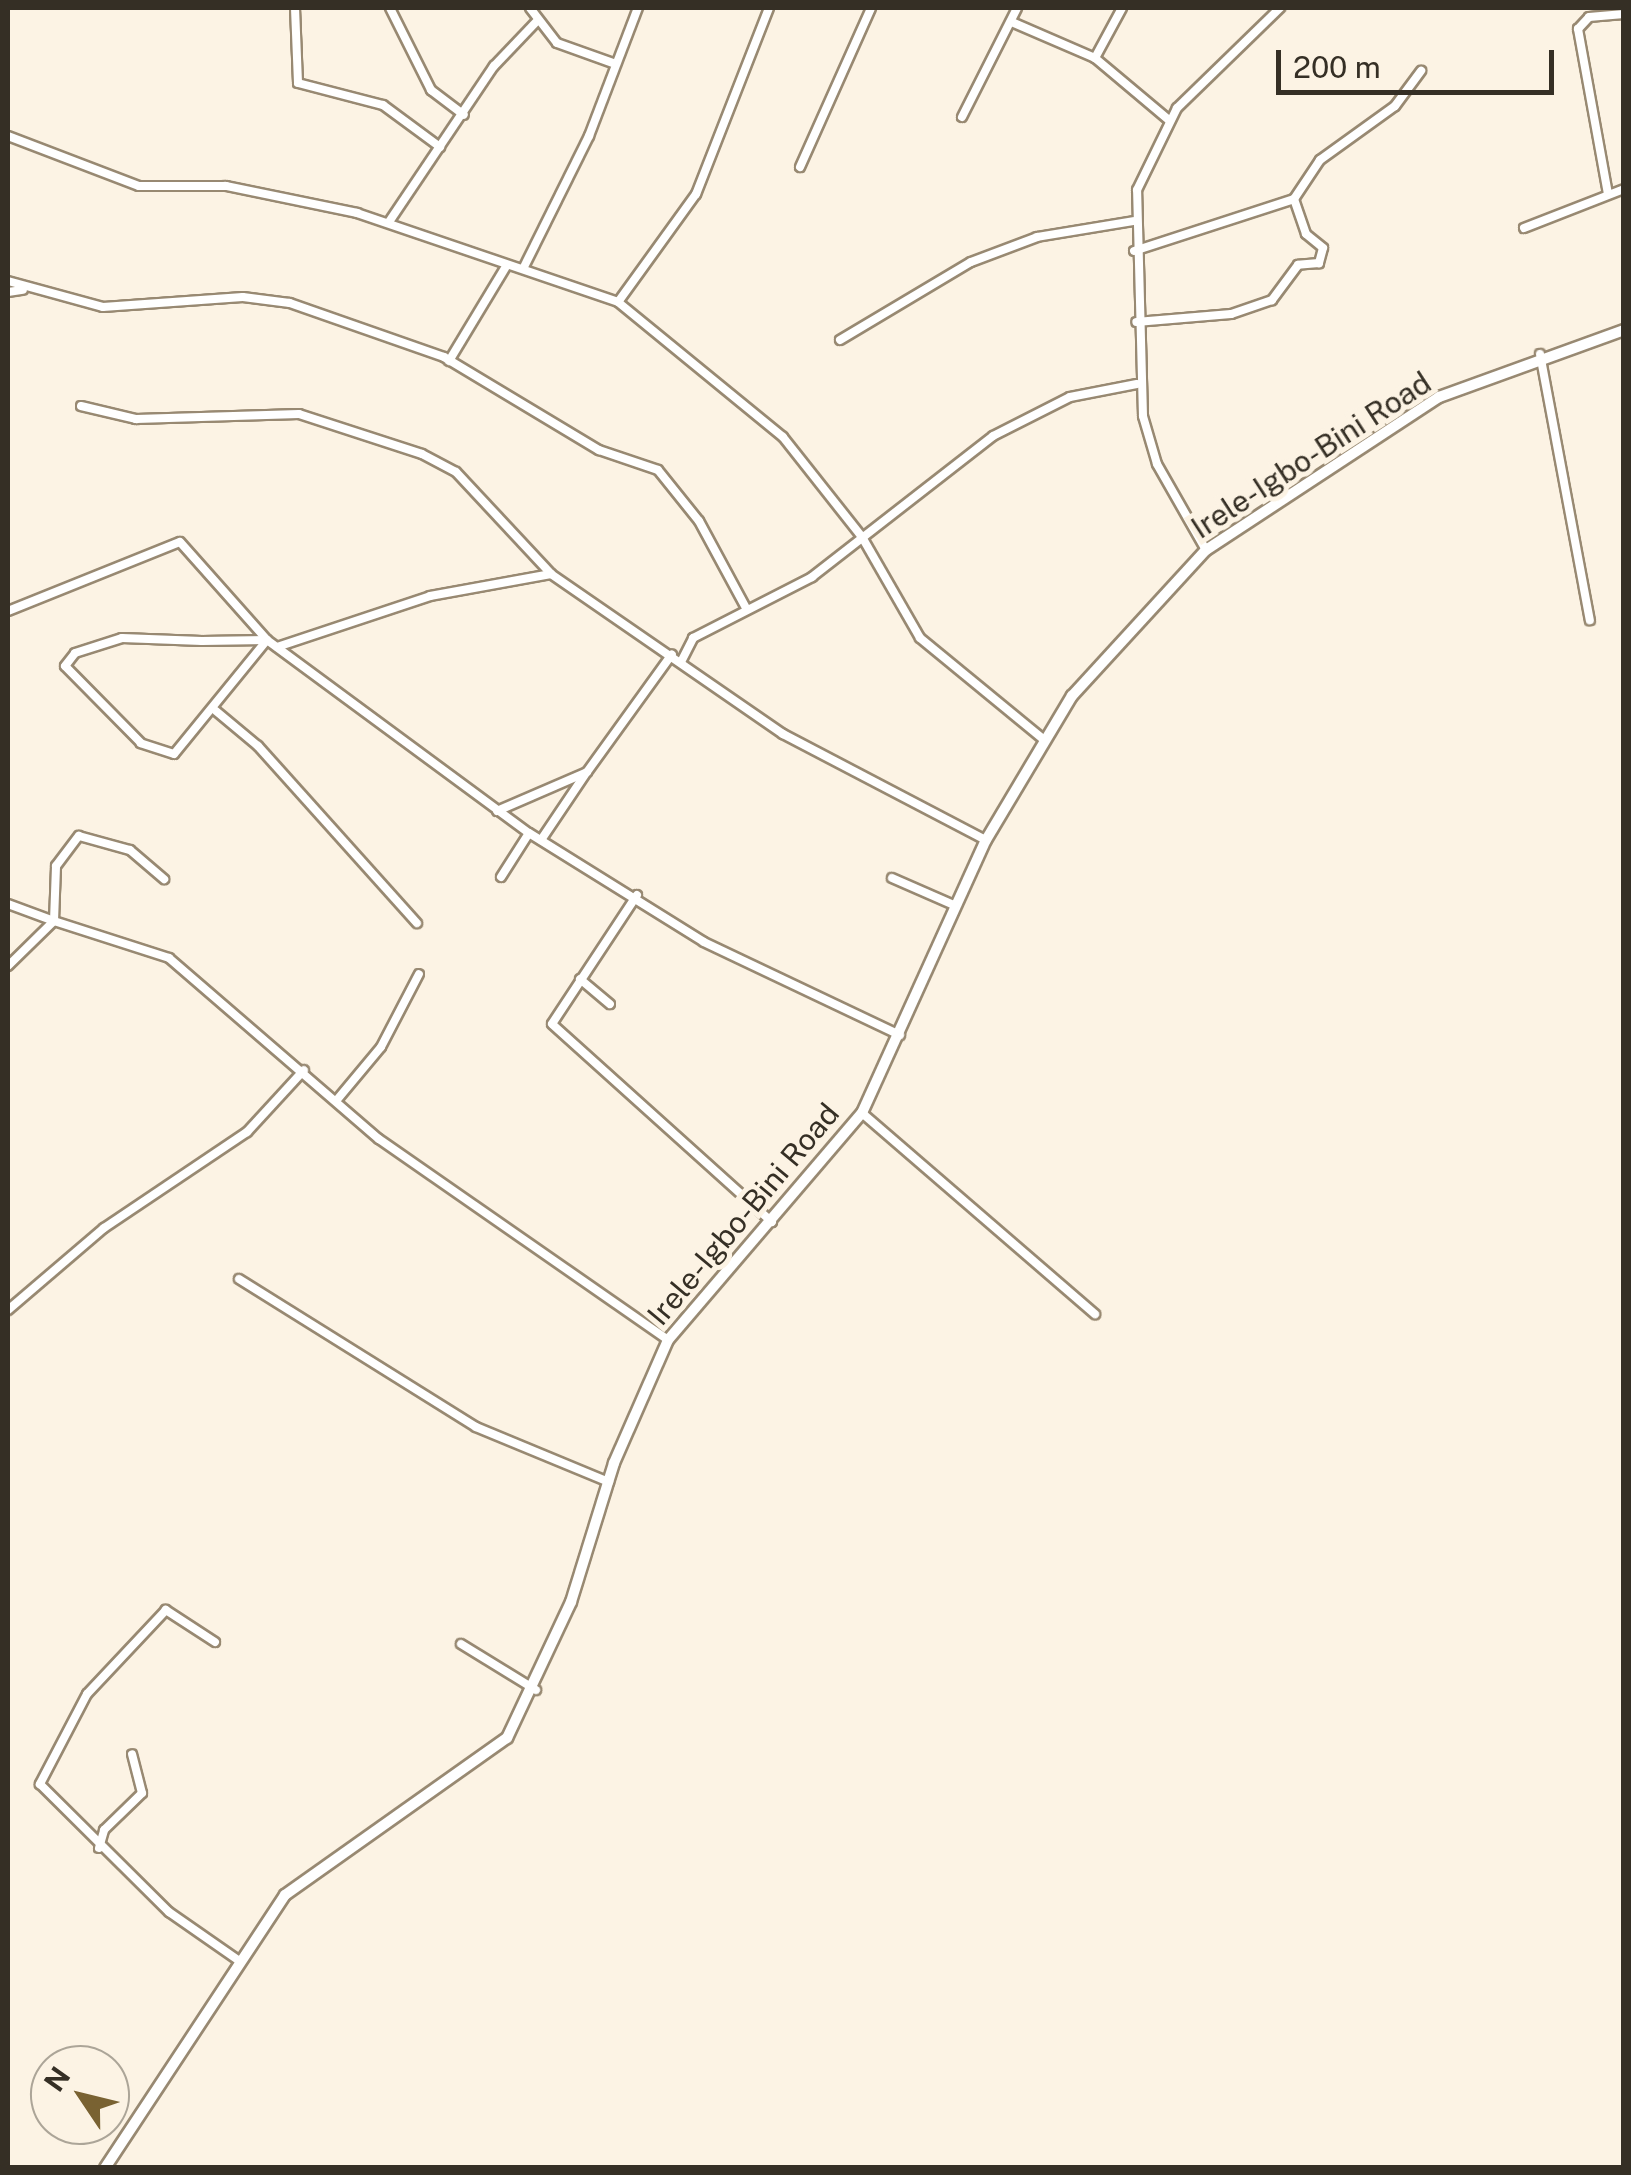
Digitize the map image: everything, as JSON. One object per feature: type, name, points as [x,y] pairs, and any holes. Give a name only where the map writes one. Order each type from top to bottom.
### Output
[{"type":"street","points":[[296,8],[298,83],[383,105],[440,147]]},
{"type":"street","points":[[390,8],[430,90],[464,115]]},
{"type":"street","points":[[530,8],[536,22],[558,43],[613,63]]},
{"type":"street","points":[[524,267],[589,136],[613,63],[638,8]]},
{"type":"street","points":[[618,302],[696,194],[769,8]]},
{"type":"street","points":[[800,167],[872,8]]},
{"type":"street","points":[[962,117],[1014,23],[1017,8]]},
{"type":"street","points":[[1096,58],[1122,8]]},
{"type":"street","points":[[1206,550],[1157,464],[1136,384],[1134,221],[1146,162],[1169,120],[1280,8]]},
{"type":"street","points":[[1608,194],[1578,29],[1589,17],[1624,14]]},
{"type":"street","points":[[388,222],[536,22]]},
{"type":"street","points":[[1014,23],[1096,58],[1169,120]]},
{"type":"street","points":[[1134,251],[1294,199],[1320,160],[1395,106],[1421,71]]},
{"type":"street","points":[[8,136],[139,186],[281,193],[388,222],[618,302],[783,436],[862,537],[920,638],[1043,738]]},
{"type":"street","points":[[1524,228],[1624,189]]},
{"type":"street","points":[[1136,322],[1231,314],[1272,300],[1298,265],[1319,263],[1323,248],[1306,234],[1294,199]]},
{"type":"street","points":[[840,340],[971,262],[1037,237],[1134,221]]},
{"type":"street","points":[[449,360],[507,265]]},
{"type":"street","points":[[8,281],[28,290],[103,307],[243,297],[290,303],[449,360],[599,450],[658,470],[699,521],[746,608]]},
{"type":"street","points":[[8,292],[28,290]]},
{"type":"street","name":"Irele-Igbo-Bini Road","points":[[104,2168],[238,1960],[302,1878],[507,1738],[536,1690],[609,1482],[668,1340],[862,1113],[986,840],[1043,738],[1206,550],[1439,398],[1540,354],[1624,330]]},
{"type":"street","points":[[1540,354],[1590,620]]},
{"type":"street","points":[[681,662],[694,638],[812,577],[993,436],[1070,397],[1136,384]]},
{"type":"street","points":[[81,406],[136,419],[263,410],[384,438],[456,472],[552,574],[814,754],[986,840]]},
{"type":"street","points":[[8,611],[172,540],[267,640],[528,834],[637,895],[704,942],[900,1035]]},
{"type":"street","points":[[278,648],[430,596],[552,574]]},
{"type":"street","points":[[122,638],[267,640],[216,711],[181,750],[151,751],[66,661],[122,638]]},
{"type":"street","points":[[541,840],[672,654]]},
{"type":"street","points":[[216,711],[417,924]]},
{"type":"street","points":[[498,812],[587,772]]},
{"type":"street","points":[[501,877],[528,834]]},
{"type":"street","points":[[8,966],[54,921],[52,885],[68,839],[130,850],[164,879]]},
{"type":"street","points":[[892,878],[956,906]]},
{"type":"street","points":[[637,895],[552,1020],[555,1031],[654,1106],[772,1222]]},
{"type":"street","points":[[8,904],[169,958],[336,1101],[668,1340]]},
{"type":"street","points":[[336,1101],[381,1047],[418,974]]},
{"type":"street","points":[[580,979],[610,1004]]},
{"type":"street","points":[[8,1310],[104,1228],[246,1132],[304,1070]]},
{"type":"street","points":[[862,1113],[1095,1314]]},
{"type":"street","points":[[239,1279],[476,1427],[609,1482]]},
{"type":"street","points":[[215,1642],[166,1610],[87,1694],[44,1764],[44,1794],[99,1848],[238,1960]]},
{"type":"street","points":[[461,1644],[536,1690]]},
{"type":"street","points":[[99,1848],[104,1830],[142,1793],[132,1754]]}]
